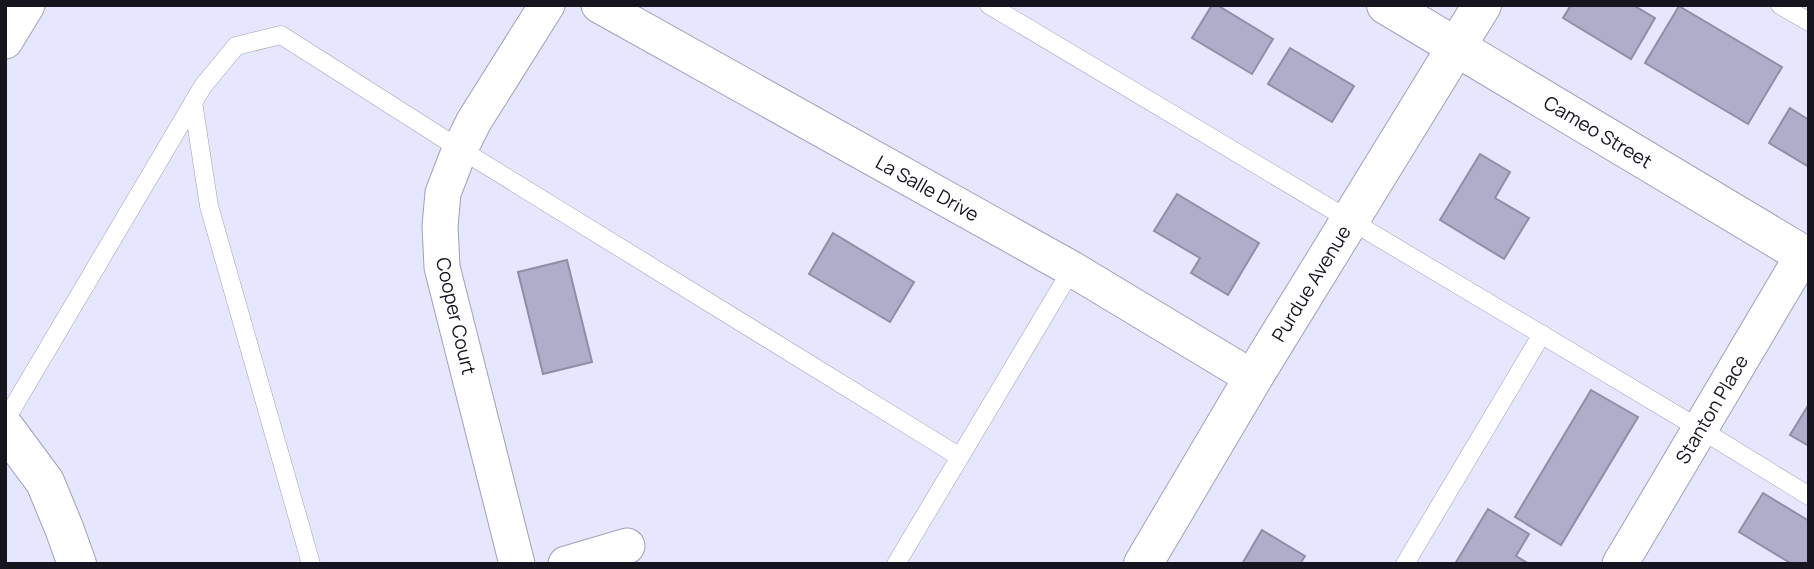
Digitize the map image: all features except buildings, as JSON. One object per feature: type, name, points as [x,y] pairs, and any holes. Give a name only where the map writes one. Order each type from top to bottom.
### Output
[{"type":"street","points":[[5,41],[27,5]]},
{"type":"street","name":"Cooper Court","points":[[517,564],[442,267],[440,226],[443,193],[460,149],[474,121],[547,5]]},
{"type":"street","name":"La Salle Drive","points":[[599,5],[1072,269],[1253,378]]},
{"type":"street","name":"Cameo Street","points":[[1386,5],[1806,256]]},
{"type":"street","name":"Purdue Avenue","points":[[1143,564],[1253,378],[1482,5]]},
{"type":"street","name":"Stanton Place","points":[[1620,564],[1806,256]]},
{"type":"street","points":[[5,428],[45,482],[77,564]]},
{"type":"street","points":[[566,564],[628,546]]},
{"type":"lane","points":[[989,5],[1809,496]]},
{"type":"lane","points":[[1780,5],[1809,22]]},
{"type":"lane","points":[[5,421],[203,86],[236,46],[281,34],[460,149],[960,457]]},
{"type":"lane","points":[[193,103],[209,206],[311,564]]},
{"type":"lane","points":[[896,564],[1072,269]]},
{"type":"lane","points":[[1405,564],[1542,334]]}]
